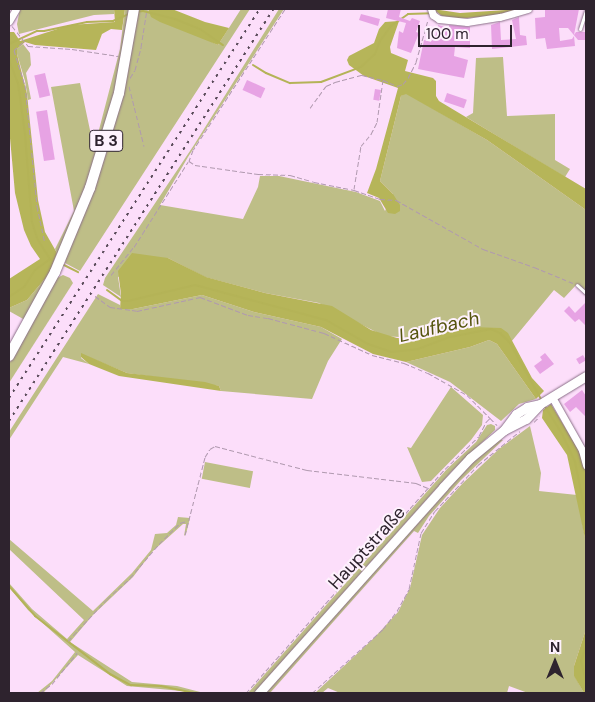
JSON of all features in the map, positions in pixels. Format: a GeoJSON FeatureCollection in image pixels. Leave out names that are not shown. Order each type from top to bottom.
{"type":"FeatureCollection","features":[{"type":"Feature","properties":{"kind":"main road","name":"B 3"},"geometry":{"type":"LineString","coordinates":[[9,356],[56,272],[90,188],[105,144],[119,93],[134,14]]}},
{"type":"Feature","properties":{"kind":"street"},"geometry":{"type":"LineString","coordinates":[[9,22],[16,9]]}},
{"type":"Feature","properties":{"kind":"street"},"geometry":{"type":"LineString","coordinates":[[432,12],[451,22],[467,22],[500,17],[528,9]]}},
{"type":"Feature","properties":{"kind":"street","name":"Hauptstraße"},"geometry":{"type":"LineString","coordinates":[[259,693],[470,458],[522,409],[544,402],[586,376]]}},
{"type":"Feature","properties":{"kind":"street"},"geometry":{"type":"LineString","coordinates":[[544,402],[582,450],[586,464]]}},
{"type":"Feature","properties":{"kind":"lane"},"geometry":{"type":"LineString","coordinates":[[580,29],[581,19],[586,10]]}},
{"type":"Feature","properties":{"kind":"lane"},"geometry":{"type":"LineString","coordinates":[[577,285],[586,293]]}},
{"type":"Feature","properties":{"kind":"path"},"geometry":{"type":"LineString","coordinates":[[130,79],[135,70],[147,9]]}},
{"type":"Feature","properties":{"kind":"path"},"geometry":{"type":"LineString","coordinates":[[111,275],[134,247],[189,161],[193,150],[285,9]]}},
{"type":"Feature","properties":{"kind":"path"},"geometry":{"type":"LineString","coordinates":[[310,108],[326,86],[362,75],[383,80],[397,86],[403,84],[416,62],[426,23],[432,12]]}},
{"type":"Feature","properties":{"kind":"path"},"geometry":{"type":"LineString","coordinates":[[9,22],[22,41],[28,46],[72,49],[119,56]]}},
{"type":"Feature","properties":{"kind":"path"},"geometry":{"type":"LineString","coordinates":[[22,41],[14,50],[25,84],[37,206],[44,240]]}},
{"type":"Feature","properties":{"kind":"path"},"geometry":{"type":"LineString","coordinates":[[354,190],[361,146],[371,134],[376,122],[383,80]]}},
{"type":"Feature","properties":{"kind":"path"},"geometry":{"type":"LineString","coordinates":[[129,85],[144,146]]}},
{"type":"Feature","properties":{"kind":"path"},"geometry":{"type":"LineString","coordinates":[[189,161],[195,165],[258,174],[290,175],[354,190],[380,200],[396,200],[483,250],[558,275],[577,285]]}},
{"type":"Feature","properties":{"kind":"path"},"geometry":{"type":"LineString","coordinates":[[95,296],[110,307],[137,311],[200,297],[248,315],[324,332],[372,355],[404,363],[428,372],[467,395],[501,428]]}},
{"type":"Feature","properties":{"kind":"path"},"geometry":{"type":"LineString","coordinates":[[533,423],[540,417],[544,402]]}},
{"type":"Feature","properties":{"kind":"path"},"geometry":{"type":"LineString","coordinates":[[246,693],[429,488],[479,436],[490,418]]}},
{"type":"Feature","properties":{"kind":"path"},"geometry":{"type":"LineString","coordinates":[[312,693],[383,628],[397,611],[409,589],[421,533],[435,511],[478,465],[522,429]]}},
{"type":"Feature","properties":{"kind":"path"},"geometry":{"type":"LineString","coordinates":[[185,535],[205,457],[210,449],[215,446],[307,470],[416,483],[429,488]]}},
{"type":"Feature","properties":{"kind":"path"},"geometry":{"type":"LineString","coordinates":[[68,641],[107,599],[130,578],[180,523],[188,521]]}},
{"type":"Feature","properties":{"kind":"path"},"geometry":{"type":"LineString","coordinates":[[40,693],[52,684],[77,653]]}},
{"type":"Feature","properties":{"kind":"green space"},"geometry":{"type":"Polygon","coordinates":[[[20,9],[114,9],[114,14],[94,15],[19,34],[17,24],[20,9]]]}},
{"type":"Feature","properties":{"kind":"green space"},"geometry":{"type":"Polygon","coordinates":[[[125,9],[129,9],[114,96],[86,190],[60,254],[55,249],[74,211],[51,87],[80,83],[94,149],[120,49],[125,9]]]}},
{"type":"Feature","properties":{"kind":"green space"},"geometry":{"type":"Polygon","coordinates":[[[138,9],[145,9],[218,45],[241,9],[250,9],[80,271],[65,263],[66,258],[95,186],[111,138],[122,93],[138,9]]]}},
{"type":"Feature","properties":{"kind":"green space"},"geometry":{"type":"Polygon","coordinates":[[[279,9],[284,9],[188,157],[160,205],[243,219],[258,187],[260,176],[279,176],[356,192],[380,201],[385,211],[393,194],[380,181],[401,96],[406,93],[487,140],[586,210],[586,291],[577,284],[564,298],[554,290],[511,342],[507,333],[472,327],[414,338],[384,336],[319,303],[265,293],[205,277],[168,258],[118,277],[121,297],[103,285],[105,278],[194,145],[279,9]]]}},
{"type":"Feature","properties":{"kind":"green space"},"geometry":{"type":"Polygon","coordinates":[[[23,44],[30,53],[31,65],[26,73],[31,99],[28,100],[25,81],[17,54],[17,49],[23,44]]]}},
{"type":"Feature","properties":{"kind":"green space"},"geometry":{"type":"Polygon","coordinates":[[[503,57],[507,116],[555,114],[555,160],[570,169],[565,177],[466,117],[473,113],[476,58],[503,57]]]}},
{"type":"Feature","properties":{"kind":"green space"},"geometry":{"type":"Polygon","coordinates":[[[49,274],[25,320],[9,311],[9,308],[27,300],[49,274]]]}},
{"type":"Feature","properties":{"kind":"green space"},"geometry":{"type":"Polygon","coordinates":[[[63,275],[70,278],[73,283],[9,383],[9,364],[57,278],[63,275]]]}},
{"type":"Feature","properties":{"kind":"green space"},"geometry":{"type":"Polygon","coordinates":[[[98,294],[120,305],[120,309],[133,309],[202,295],[254,312],[321,327],[342,339],[328,361],[312,399],[221,391],[219,386],[127,373],[81,354],[81,358],[89,364],[63,357],[9,440],[9,432],[98,294]]]}},
{"type":"Feature","properties":{"kind":"green space"},"geometry":{"type":"Polygon","coordinates":[[[489,340],[497,344],[536,399],[519,404],[501,421],[450,382],[406,362],[470,347],[489,340]]]}},
{"type":"Feature","properties":{"kind":"green space"},"geometry":{"type":"Polygon","coordinates":[[[451,387],[483,415],[482,425],[471,440],[431,481],[422,482],[407,447],[411,448],[451,387]]]}},
{"type":"Feature","properties":{"kind":"green space"},"geometry":{"type":"Polygon","coordinates":[[[487,425],[495,426],[495,430],[452,471],[254,693],[248,693],[447,469],[476,442],[487,425]]]}},
{"type":"Feature","properties":{"kind":"green space"},"geometry":{"type":"Polygon","coordinates":[[[530,426],[541,473],[539,491],[577,495],[586,543],[586,629],[574,666],[574,675],[584,693],[528,693],[509,686],[507,693],[340,693],[328,688],[322,693],[315,693],[374,638],[398,612],[410,588],[422,535],[440,508],[499,449],[530,426]]]}},
{"type":"Feature","properties":{"kind":"green space"},"geometry":{"type":"Polygon","coordinates":[[[498,439],[503,440],[461,480],[429,516],[418,533],[414,531],[270,693],[264,693],[458,477],[498,439]]]}},
{"type":"Feature","properties":{"kind":"green space"},"geometry":{"type":"Polygon","coordinates":[[[205,462],[253,471],[250,488],[202,479],[205,462]]]}},
{"type":"Feature","properties":{"kind":"green space"},"geometry":{"type":"Polygon","coordinates":[[[178,517],[190,518],[186,534],[184,536],[186,524],[183,524],[153,551],[133,577],[93,615],[70,642],[132,682],[177,686],[204,693],[127,686],[78,655],[44,692],[37,693],[52,681],[75,652],[28,610],[9,587],[9,583],[32,609],[67,639],[84,620],[9,549],[9,539],[93,611],[132,573],[151,550],[155,534],[167,533],[176,525],[178,517]]]}},
{"type":"Feature","properties":{"kind":"shaded area"},"geometry":{"type":"Polygon","coordinates":[[[114,9],[125,9],[122,30],[111,29],[102,34],[96,50],[35,45],[25,42],[17,49],[27,94],[38,200],[45,232],[57,253],[49,274],[27,300],[9,308],[9,279],[40,259],[31,246],[24,230],[15,193],[9,127],[9,32],[14,32],[20,41],[70,25],[115,22],[114,9]]]}},
{"type":"Feature","properties":{"kind":"shaded area"},"geometry":{"type":"Polygon","coordinates":[[[148,9],[172,9],[205,22],[229,28],[218,45],[160,22],[151,17],[148,9]]]}},
{"type":"Feature","properties":{"kind":"shaded area"},"geometry":{"type":"Polygon","coordinates":[[[433,9],[460,13],[520,9],[492,16],[454,19],[442,16],[433,9]]]}},
{"type":"Feature","properties":{"kind":"shaded area"},"geometry":{"type":"Polygon","coordinates":[[[399,21],[390,47],[391,53],[408,60],[405,71],[433,78],[436,81],[436,96],[439,101],[586,189],[586,210],[487,140],[406,94],[401,96],[380,181],[393,194],[400,205],[400,211],[395,214],[388,213],[379,198],[367,193],[376,169],[398,88],[364,76],[349,65],[347,60],[349,56],[374,43],[379,29],[385,22],[399,21]]]}},
{"type":"Feature","properties":{"kind":"shaded area"},"geometry":{"type":"Polygon","coordinates":[[[132,253],[168,258],[206,277],[265,293],[332,306],[371,330],[397,338],[414,338],[472,327],[501,328],[508,333],[532,378],[544,391],[536,399],[497,344],[489,340],[470,347],[406,362],[373,354],[321,327],[254,312],[202,295],[133,309],[120,309],[121,294],[118,271],[132,253]]]}},
{"type":"Feature","properties":{"kind":"shaded area"},"geometry":{"type":"Polygon","coordinates":[[[81,353],[127,373],[205,382],[219,386],[221,391],[119,376],[89,364],[81,357],[81,353]]]}},
{"type":"Feature","properties":{"kind":"shaded area"},"geometry":{"type":"Polygon","coordinates":[[[551,404],[578,449],[585,468],[586,543],[567,455],[542,418],[543,410],[551,404]]]}},
{"type":"Feature","properties":{"kind":"shaded area"},"geometry":{"type":"Polygon","coordinates":[[[586,629],[586,693],[584,693],[574,676],[574,666],[586,629]]]}},
{"type":"Feature","properties":{"kind":"building"},"geometry":{"type":"Polygon","coordinates":[[[388,9],[401,9],[399,17],[410,21],[412,18],[420,21],[416,32],[419,33],[411,53],[397,48],[399,31],[403,33],[406,23],[386,18],[388,9]]]}},
{"type":"Feature","properties":{"kind":"building"},"geometry":{"type":"Polygon","coordinates":[[[579,9],[574,35],[576,32],[586,32],[586,40],[578,40],[568,28],[559,28],[560,41],[572,39],[574,36],[575,46],[547,49],[545,38],[536,39],[535,18],[545,17],[545,10],[579,9]]]}},
{"type":"Feature","properties":{"kind":"building"},"geometry":{"type":"Polygon","coordinates":[[[361,14],[380,19],[378,26],[359,20],[361,14]]]}},
{"type":"Feature","properties":{"kind":"building"},"geometry":{"type":"Polygon","coordinates":[[[519,17],[520,35],[526,36],[527,45],[492,49],[491,25],[500,22],[501,40],[516,39],[512,20],[519,17]]]}},
{"type":"Feature","properties":{"kind":"building"},"geometry":{"type":"Polygon","coordinates":[[[438,25],[449,28],[449,25],[470,27],[470,48],[455,47],[454,56],[468,60],[464,78],[418,69],[424,40],[431,42],[432,34],[436,35],[438,25]]]}},
{"type":"Feature","properties":{"kind":"building"},"geometry":{"type":"Polygon","coordinates":[[[45,73],[50,95],[39,98],[34,75],[45,73]]]}},
{"type":"Feature","properties":{"kind":"building"},"geometry":{"type":"Polygon","coordinates":[[[247,80],[265,88],[261,98],[243,90],[247,80]]]}},
{"type":"Feature","properties":{"kind":"building"},"geometry":{"type":"Polygon","coordinates":[[[375,89],[381,90],[379,101],[373,100],[375,89]]]}},
{"type":"Feature","properties":{"kind":"building"},"geometry":{"type":"Polygon","coordinates":[[[447,93],[467,100],[464,108],[444,102],[447,93]]]}},
{"type":"Feature","properties":{"kind":"building"},"geometry":{"type":"Polygon","coordinates":[[[47,110],[55,159],[44,161],[36,112],[47,110]]]}},
{"type":"Feature","properties":{"kind":"building"},"geometry":{"type":"Polygon","coordinates":[[[586,302],[586,326],[579,319],[575,322],[564,311],[569,306],[575,313],[586,302]]]}},
{"type":"Feature","properties":{"kind":"building"},"geometry":{"type":"Polygon","coordinates":[[[545,353],[554,364],[540,374],[534,366],[542,360],[540,357],[545,353]]]}},
{"type":"Feature","properties":{"kind":"building"},"geometry":{"type":"Polygon","coordinates":[[[583,355],[586,360],[579,364],[576,359],[583,355]]]}},
{"type":"Feature","properties":{"kind":"building"},"geometry":{"type":"Polygon","coordinates":[[[582,390],[586,396],[586,417],[576,407],[570,412],[564,404],[582,390]]]}},
{"type":"Feature","properties":{"kind":"waterway"},"geometry":{"type":"LineString","coordinates":[[136,12],[143,11],[175,19],[200,29],[223,45]]}},
{"type":"Feature","properties":{"kind":"waterway"},"geometry":{"type":"LineString","coordinates":[[253,65],[266,73],[290,83],[321,82],[361,67],[375,54],[380,41],[391,26],[408,14],[431,13]]}},
{"type":"Feature","properties":{"kind":"waterway"},"geometry":{"type":"LineString","coordinates":[[9,44],[37,31],[87,22],[113,21],[129,14]]}},
{"type":"Feature","properties":{"kind":"waterway"},"geometry":{"type":"LineString","coordinates":[[9,60],[18,83],[25,134],[32,222],[38,240],[50,259]]}},
{"type":"Feature","properties":{"kind":"waterway","name":"Laufbach"},"geometry":{"type":"LineString","coordinates":[[9,297],[24,287],[35,270],[50,259]]}},
{"type":"Feature","properties":{"kind":"waterway","name":"Laufbach"},"geometry":{"type":"LineString","coordinates":[[62,264],[78,272]]}},
{"type":"Feature","properties":{"kind":"waterway","name":"Laufbach"},"geometry":{"type":"LineString","coordinates":[[107,290],[122,301],[128,301],[195,285],[326,320],[368,344],[391,352],[418,349],[450,337],[491,329],[500,333],[510,343],[542,401]]}},
{"type":"Feature","properties":{"kind":"waterway","name":"Laufbach"},"geometry":{"type":"LineString","coordinates":[[544,405],[563,436],[575,462],[586,516]]}},
{"type":"Feature","properties":{"kind":"waterway"},"geometry":{"type":"LineString","coordinates":[[9,586],[35,616],[110,674],[131,685],[161,686],[194,693]]}},
{"type":"Feature","properties":{"kind":"waterway","name":"Laufbach"},"geometry":{"type":"LineString","coordinates":[[586,647],[581,661],[586,681]]}},
{"type":"Feature","properties":{"kind":"railway"},"geometry":{"type":"LineString","coordinates":[[9,398],[260,9]]}},
{"type":"Feature","properties":{"kind":"railway"},"geometry":{"type":"LineString","coordinates":[[9,421],[274,9]]}}]}
